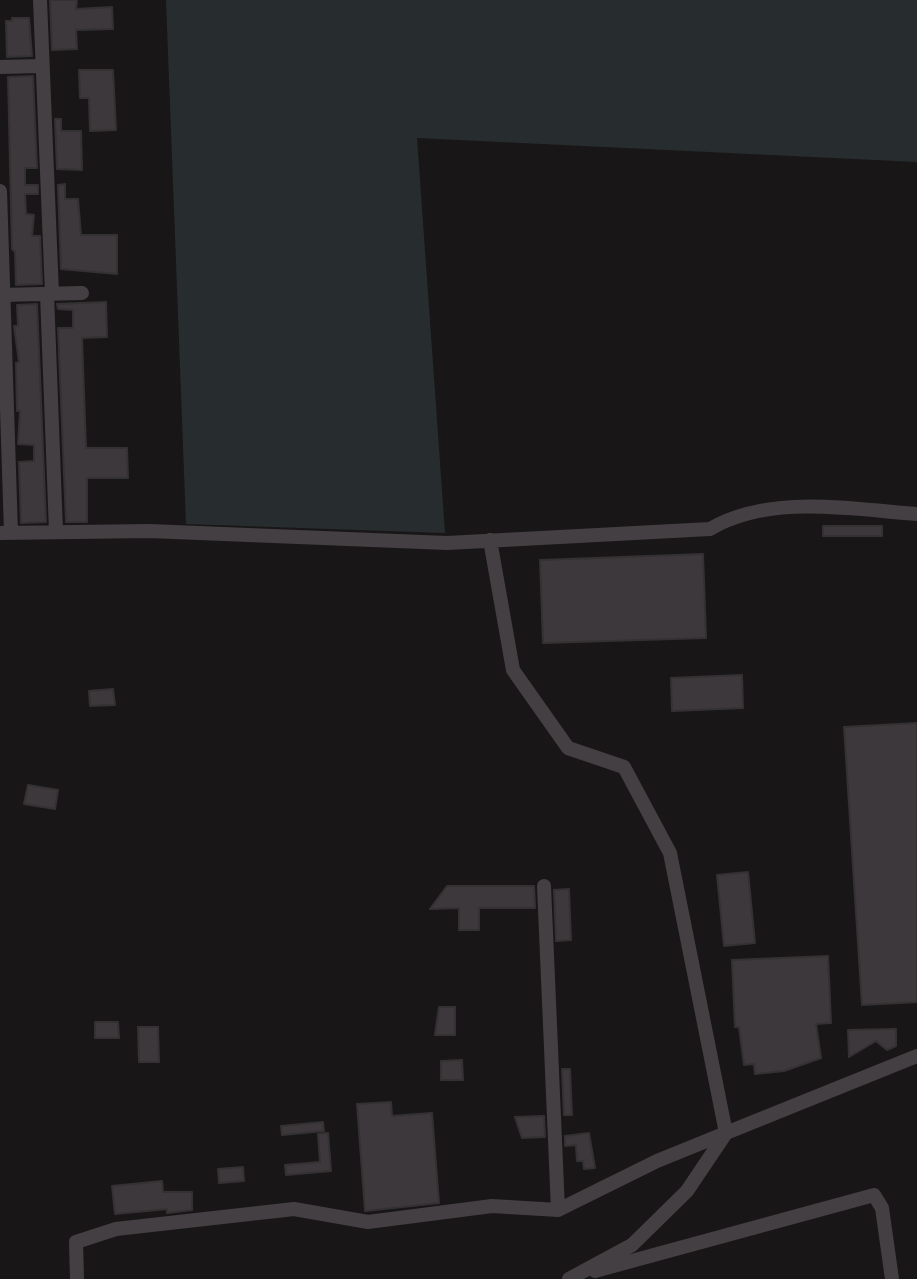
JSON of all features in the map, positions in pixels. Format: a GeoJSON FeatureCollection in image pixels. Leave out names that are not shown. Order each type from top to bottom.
{"type":"FeatureCollection","features":[{"type":"Feature","properties":{"kind":"street"},"geometry":{"type":"LineString","coordinates":[[40,0],[56,532]]}},
{"type":"Feature","properties":{"kind":"street"},"geometry":{"type":"LineString","coordinates":[[0,67],[40,66]]}},
{"type":"Feature","properties":{"kind":"street"},"geometry":{"type":"LineString","coordinates":[[0,191],[5,533],[149,531],[447,543],[710,529],[733,515],[761,509],[841,508],[917,514]]}},
{"type":"Feature","properties":{"kind":"street"},"geometry":{"type":"LineString","coordinates":[[1,295],[82,293]]}},
{"type":"Feature","properties":{"kind":"street"},"geometry":{"type":"LineString","coordinates":[[490,540],[513,670],[568,748],[624,767],[670,853],[726,1133],[687,1191],[632,1245],[570,1278]]}},
{"type":"Feature","properties":{"kind":"street"},"geometry":{"type":"LineString","coordinates":[[544,886],[558,1210]]}},
{"type":"Feature","properties":{"kind":"street"},"geometry":{"type":"LineString","coordinates":[[77,1279],[76,1242],[116,1229],[294,1209],[368,1222],[492,1206],[558,1210],[657,1161],[917,1056]]}},
{"type":"Feature","properties":{"kind":"street"},"geometry":{"type":"LineString","coordinates":[[570,1278],[874,1195],[882,1208],[892,1279]]}},
{"type":"Feature","properties":{"kind":"shaded area"},"geometry":{"type":"Polygon","coordinates":[[[166,0],[917,0],[917,162],[417,138],[445,533],[186,524],[166,0]]]}},
{"type":"Feature","properties":{"kind":"building"},"geometry":{"type":"Polygon","coordinates":[[[50,0],[77,0],[76,9],[112,7],[113,29],[76,30],[77,49],[52,50],[50,0]]]}},
{"type":"Feature","properties":{"kind":"building"},"geometry":{"type":"Polygon","coordinates":[[[12,18],[29,18],[32,56],[7,57],[6,21],[12,21],[12,18]]]}},
{"type":"Feature","properties":{"kind":"building"},"geometry":{"type":"Polygon","coordinates":[[[79,70],[113,70],[116,130],[90,131],[89,98],[80,98],[79,70]]]}},
{"type":"Feature","properties":{"kind":"building"},"geometry":{"type":"Polygon","coordinates":[[[33,76],[37,168],[25,168],[25,185],[38,185],[38,194],[25,194],[26,214],[34,215],[32,236],[40,236],[42,284],[16,285],[15,252],[12,249],[8,77],[33,76]]]}},
{"type":"Feature","properties":{"kind":"building"},"geometry":{"type":"Polygon","coordinates":[[[55,119],[61,119],[61,131],[81,131],[82,170],[57,169],[55,119]]]}},
{"type":"Feature","properties":{"kind":"building"},"geometry":{"type":"Polygon","coordinates":[[[65,184],[65,199],[78,199],[81,235],[117,235],[117,274],[61,269],[58,185],[65,184]]]}},
{"type":"Feature","properties":{"kind":"building"},"geometry":{"type":"Polygon","coordinates":[[[106,302],[107,337],[82,338],[86,448],[127,448],[128,478],[87,478],[87,522],[66,522],[58,328],[73,328],[73,310],[58,309],[57,304],[106,302]]]}},
{"type":"Feature","properties":{"kind":"building"},"geometry":{"type":"Polygon","coordinates":[[[37,304],[46,522],[21,523],[19,462],[34,461],[34,445],[18,444],[20,411],[17,411],[16,363],[19,362],[14,326],[18,326],[17,305],[37,304]]]}},
{"type":"Feature","properties":{"kind":"building"},"geometry":{"type":"Polygon","coordinates":[[[823,526],[882,526],[882,536],[823,536],[823,526]]]}},
{"type":"Feature","properties":{"kind":"building"},"geometry":{"type":"Polygon","coordinates":[[[703,554],[706,638],[543,643],[540,560],[703,554]]]}},
{"type":"Feature","properties":{"kind":"building"},"geometry":{"type":"Polygon","coordinates":[[[742,675],[743,708],[672,711],[671,678],[742,675]]]}},
{"type":"Feature","properties":{"kind":"building"},"geometry":{"type":"Polygon","coordinates":[[[113,689],[115,705],[90,706],[89,691],[113,689]]]}},
{"type":"Feature","properties":{"kind":"building"},"geometry":{"type":"Polygon","coordinates":[[[917,723],[917,1002],[862,1005],[844,727],[917,723]]]}},
{"type":"Feature","properties":{"kind":"building"},"geometry":{"type":"Polygon","coordinates":[[[28,785],[58,790],[55,809],[24,804],[28,785]]]}},
{"type":"Feature","properties":{"kind":"building"},"geometry":{"type":"Polygon","coordinates":[[[748,872],[755,943],[724,946],[717,875],[748,872]]]}},
{"type":"Feature","properties":{"kind":"building"},"geometry":{"type":"Polygon","coordinates":[[[447,886],[534,886],[535,908],[479,908],[479,930],[459,930],[459,908],[430,909],[447,886]]]}},
{"type":"Feature","properties":{"kind":"building"},"geometry":{"type":"Polygon","coordinates":[[[569,889],[571,940],[556,941],[554,890],[569,889]]]}},
{"type":"Feature","properties":{"kind":"building"},"geometry":{"type":"Polygon","coordinates":[[[828,956],[831,1023],[816,1024],[821,1058],[784,1071],[755,1074],[754,1064],[744,1065],[739,1027],[735,1027],[732,960],[828,956]]]}},
{"type":"Feature","properties":{"kind":"building"},"geometry":{"type":"Polygon","coordinates":[[[439,1007],[455,1007],[455,1035],[435,1035],[439,1007]]]}},
{"type":"Feature","properties":{"kind":"building"},"geometry":{"type":"Polygon","coordinates":[[[95,1022],[118,1022],[119,1038],[95,1038],[95,1022]]]}},
{"type":"Feature","properties":{"kind":"building"},"geometry":{"type":"Polygon","coordinates":[[[138,1027],[158,1027],[159,1062],[139,1062],[138,1027]]]}},
{"type":"Feature","properties":{"kind":"building"},"geometry":{"type":"Polygon","coordinates":[[[896,1029],[896,1046],[887,1050],[876,1041],[849,1057],[848,1030],[896,1029]]]}},
{"type":"Feature","properties":{"kind":"building"},"geometry":{"type":"Polygon","coordinates":[[[462,1060],[463,1080],[441,1080],[441,1061],[462,1060]]]}},
{"type":"Feature","properties":{"kind":"building"},"geometry":{"type":"Polygon","coordinates":[[[562,1069],[570,1069],[572,1115],[564,1115],[562,1069]]]}},
{"type":"Feature","properties":{"kind":"building"},"geometry":{"type":"Polygon","coordinates":[[[391,1102],[392,1116],[432,1113],[439,1203],[365,1211],[357,1104],[391,1102]]]}},
{"type":"Feature","properties":{"kind":"building"},"geometry":{"type":"Polygon","coordinates":[[[544,1116],[545,1137],[522,1138],[515,1117],[544,1116]]]}},
{"type":"Feature","properties":{"kind":"building"},"geometry":{"type":"Polygon","coordinates":[[[323,1122],[324,1131],[282,1135],[281,1126],[323,1122]]]}},
{"type":"Feature","properties":{"kind":"building"},"geometry":{"type":"Polygon","coordinates":[[[328,1133],[331,1171],[286,1175],[285,1165],[320,1162],[318,1134],[328,1133]]]}},
{"type":"Feature","properties":{"kind":"building"},"geometry":{"type":"Polygon","coordinates":[[[589,1133],[595,1168],[584,1169],[583,1161],[577,1161],[576,1145],[565,1146],[565,1136],[589,1133]]]}},
{"type":"Feature","properties":{"kind":"building"},"geometry":{"type":"Polygon","coordinates":[[[243,1167],[244,1181],[219,1183],[218,1169],[243,1167]]]}},
{"type":"Feature","properties":{"kind":"building"},"geometry":{"type":"Polygon","coordinates":[[[162,1181],[163,1192],[192,1192],[192,1210],[115,1214],[112,1186],[162,1181]]]}}]}
